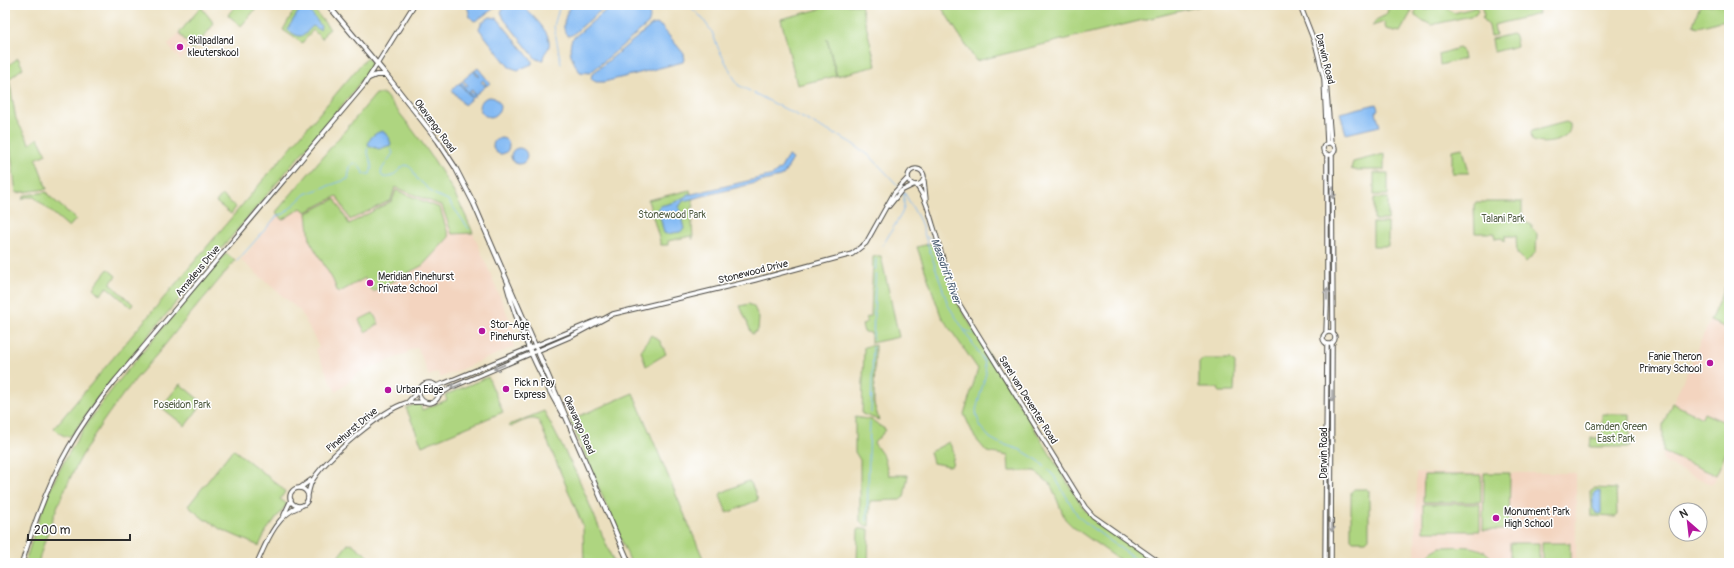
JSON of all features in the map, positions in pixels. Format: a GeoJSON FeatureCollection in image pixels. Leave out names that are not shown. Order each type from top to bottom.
{"type":"FeatureCollection","features":[{"type":"Feature","properties":{"kind":"main road","name":"Okavango Road"},"geometry":{"type":"LineString","coordinates":[[328,5],[430,130],[455,167],[474,204],[504,272],[628,563]]}},
{"type":"Feature","properties":{"kind":"main road"},"geometry":{"type":"LineString","coordinates":[[369,78],[376,75],[386,75]]}},
{"type":"Feature","properties":{"kind":"main road","name":"Okavango Road"},"geometry":{"type":"LineString","coordinates":[[504,272],[511,299],[529,348],[543,379],[571,432],[628,563]]}},
{"type":"Feature","properties":{"kind":"street","name":"Amadeus Drive"},"geometry":{"type":"LineString","coordinates":[[22,563],[43,502],[59,464],[97,404],[369,78],[414,5]]}},
{"type":"Feature","properties":{"kind":"street","name":"Darwin Road"},"geometry":{"type":"LineString","coordinates":[[1301,5],[1316,46],[1324,79],[1329,143]]}},
{"type":"Feature","properties":{"kind":"street"},"geometry":{"type":"LineString","coordinates":[[1329,143],[1336,148],[1332,154],[1333,333],[1335,337],[1332,343],[1327,344],[1323,340],[1326,333],[1327,311],[1327,154],[1323,149],[1329,143]]}},
{"type":"Feature","properties":{"kind":"street"},"geometry":{"type":"LineString","coordinates":[[1327,154],[1332,154]]}},
{"type":"Feature","properties":{"kind":"street"},"geometry":{"type":"LineString","coordinates":[[917,168],[924,172],[924,180],[921,184],[915,185],[910,182],[908,178],[910,172],[917,168]]}},
{"type":"Feature","properties":{"kind":"street","name":"Stonewood Drive"},"geometry":{"type":"LineString","coordinates":[[537,351],[572,336],[603,318],[613,314],[755,280],[852,254],[866,243],[898,192],[904,187],[908,178]]}},
{"type":"Feature","properties":{"kind":"street","name":"Sarel van Deventer Road"},"geometry":{"type":"LineString","coordinates":[[924,180],[924,191],[929,211],[958,302],[1085,507],[1093,516],[1160,563]]}},
{"type":"Feature","properties":{"kind":"street","name":"Stonewood Drive"},"geometry":{"type":"LineString","coordinates":[[904,187],[915,185]]}},
{"type":"Feature","properties":{"kind":"street","name":"Sarel van Deventer Road"},"geometry":{"type":"LineString","coordinates":[[915,185],[921,193],[929,211]]}},
{"type":"Feature","properties":{"kind":"street","name":"Stonewood Drive"},"geometry":{"type":"LineString","coordinates":[[535,345],[594,320],[603,318]]}},
{"type":"Feature","properties":{"kind":"street"},"geometry":{"type":"LineString","coordinates":[[1326,333],[1333,333]]}},
{"type":"Feature","properties":{"kind":"street","name":"Darwin Road"},"geometry":{"type":"LineString","coordinates":[[1331,563],[1332,343]]}},
{"type":"Feature","properties":{"kind":"street","name":"Darwin Road"},"geometry":{"type":"LineString","coordinates":[[1325,563],[1327,344]]}},
{"type":"Feature","properties":{"kind":"street"},"geometry":{"type":"LineString","coordinates":[[535,345],[445,383],[436,386],[427,383],[420,390],[420,397],[424,402],[434,402],[439,395],[450,388],[537,351]]}},
{"type":"Feature","properties":{"kind":"street"},"geometry":{"type":"LineString","coordinates":[[436,386],[438,388],[439,395]]}},
{"type":"Feature","properties":{"kind":"street","name":"Pinehurst Drive"},"geometry":{"type":"LineString","coordinates":[[308,495],[309,488],[314,478],[329,460],[378,418],[390,410],[406,403],[420,390]]}},
{"type":"Feature","properties":{"kind":"street","name":"Pinehurst Drive"},"geometry":{"type":"LineString","coordinates":[[406,403],[424,402]]}},
{"type":"Feature","properties":{"kind":"street","name":"Pinehurst Drive"},"geometry":{"type":"LineString","coordinates":[[299,488],[314,478]]}},
{"type":"Feature","properties":{"kind":"street"},"geometry":{"type":"LineString","coordinates":[[257,563],[269,536],[284,516],[291,500],[291,492],[299,488],[305,490],[308,495],[306,503],[294,508],[284,516]]}},
{"type":"Feature","properties":{"kind":"street"},"geometry":{"type":"LineString","coordinates":[[291,500],[295,505],[301,506]]}},
{"type":"Feature","properties":{"kind":"shaded area","name":"Skilpadland kleuterskool"},"geometry":{"type":"Polygon","coordinates":[[[179,33],[191,48],[180,60],[168,45],[179,33]]]}},
{"type":"Feature","properties":{"kind":"shaded area","name":"Meridian Pinehurst Private School"},"geometry":{"type":"Polygon","coordinates":[[[395,187],[442,206],[452,234],[473,233],[518,339],[512,341],[514,347],[440,378],[438,372],[429,376],[418,348],[415,348],[407,353],[359,373],[336,392],[315,349],[319,347],[301,312],[241,260],[279,216],[282,220],[301,208],[306,212],[337,196],[350,220],[391,200],[395,187]]]}},
{"type":"Feature","properties":{"kind":"shaded area","name":"Fanie Theron Primary School"},"geometry":{"type":"Polygon","coordinates":[[[1729,278],[1729,450],[1714,482],[1711,484],[1665,463],[1663,459],[1663,425],[1729,278]]]}},
{"type":"Feature","properties":{"kind":"shaded area","name":"Monument Park High School"},"geometry":{"type":"Polygon","coordinates":[[[1416,473],[1576,473],[1576,563],[1415,563],[1416,473]]]}},
{"type":"Feature","properties":{"kind":"green space"},"geometry":{"type":"Polygon","coordinates":[[[236,5],[250,5],[255,10],[241,26],[228,15],[236,5]]]}},
{"type":"Feature","properties":{"kind":"green space"},"geometry":{"type":"Polygon","coordinates":[[[297,5],[310,5],[330,29],[325,33],[322,39],[313,30],[302,43],[283,30],[297,5]]]}},
{"type":"Feature","properties":{"kind":"green space"},"geometry":{"type":"Polygon","coordinates":[[[819,5],[861,5],[876,66],[837,76],[827,39],[836,76],[797,85],[781,19],[820,9],[819,5]]]}},
{"type":"Feature","properties":{"kind":"green space"},"geometry":{"type":"Polygon","coordinates":[[[940,5],[1204,5],[976,61],[940,5]]]}},
{"type":"Feature","properties":{"kind":"green space"},"geometry":{"type":"Polygon","coordinates":[[[1387,5],[1403,5],[1412,11],[1400,32],[1386,29],[1384,22],[1372,26],[1376,20],[1386,15],[1388,10],[1387,5]]]}},
{"type":"Feature","properties":{"kind":"green space"},"geometry":{"type":"Polygon","coordinates":[[[1481,5],[1537,5],[1539,14],[1494,25],[1496,35],[1491,36],[1489,26],[1482,17],[1484,16],[1481,5]]]}},
{"type":"Feature","properties":{"kind":"green space"},"geometry":{"type":"Polygon","coordinates":[[[1700,5],[1722,5],[1729,12],[1729,19],[1698,27],[1693,25],[1700,5]]]}},
{"type":"Feature","properties":{"kind":"green space"},"geometry":{"type":"Polygon","coordinates":[[[1419,6],[1426,10],[1443,6],[1454,13],[1477,7],[1478,11],[1475,15],[1431,25],[1415,16],[1419,6]]]}},
{"type":"Feature","properties":{"kind":"green space"},"geometry":{"type":"Polygon","coordinates":[[[201,7],[212,21],[213,25],[193,50],[179,33],[201,7]]]}},
{"type":"Feature","properties":{"kind":"green space"},"geometry":{"type":"Polygon","coordinates":[[[1512,34],[1515,36],[1517,46],[1494,52],[1492,39],[1512,34]]]}},
{"type":"Feature","properties":{"kind":"green space"},"geometry":{"type":"Polygon","coordinates":[[[1459,48],[1462,50],[1464,59],[1440,65],[1439,54],[1459,48]]]}},
{"type":"Feature","properties":{"kind":"green space"},"geometry":{"type":"Polygon","coordinates":[[[367,57],[371,62],[371,67],[349,97],[122,367],[99,396],[72,435],[65,436],[58,432],[54,428],[367,57]]]}},
{"type":"Feature","properties":{"kind":"green space"},"geometry":{"type":"Polygon","coordinates":[[[18,58],[23,68],[9,79],[16,119],[30,144],[38,138],[46,154],[36,159],[47,189],[16,193],[10,145],[5,129],[5,68],[18,58]]]}},
{"type":"Feature","properties":{"kind":"green space"},"geometry":{"type":"Polygon","coordinates":[[[376,94],[384,94],[410,126],[434,160],[455,195],[473,233],[452,234],[442,206],[395,187],[391,200],[350,220],[337,196],[306,212],[301,208],[282,220],[276,212],[376,94]]]}},
{"type":"Feature","properties":{"kind":"green space"},"geometry":{"type":"Polygon","coordinates":[[[1566,122],[1570,124],[1570,130],[1561,139],[1548,143],[1541,143],[1532,140],[1532,131],[1566,122]]]}},
{"type":"Feature","properties":{"kind":"green space"},"geometry":{"type":"Polygon","coordinates":[[[1463,148],[1469,173],[1452,173],[1452,150],[1463,148]]]}},
{"type":"Feature","properties":{"kind":"green space"},"geometry":{"type":"Polygon","coordinates":[[[1384,154],[1384,170],[1351,169],[1353,162],[1384,154]]]}},
{"type":"Feature","properties":{"kind":"green space"},"geometry":{"type":"Polygon","coordinates":[[[1374,173],[1388,173],[1388,195],[1374,195],[1374,173]]]}},
{"type":"Feature","properties":{"kind":"green space"},"geometry":{"type":"Polygon","coordinates":[[[396,190],[440,208],[449,237],[423,265],[373,292],[365,278],[338,293],[333,280],[310,241],[307,213],[335,199],[349,224],[392,201],[396,190]]]}},
{"type":"Feature","properties":{"kind":"green space","name":"Stonewood Park"},"geometry":{"type":"Polygon","coordinates":[[[690,190],[694,207],[691,208],[693,239],[691,236],[668,241],[668,245],[661,245],[648,200],[690,190]]]}},
{"type":"Feature","properties":{"kind":"green space"},"geometry":{"type":"Polygon","coordinates":[[[47,192],[48,195],[76,219],[69,227],[34,197],[26,197],[22,200],[25,195],[47,192]]]}},
{"type":"Feature","properties":{"kind":"green space"},"geometry":{"type":"Polygon","coordinates":[[[222,195],[236,207],[231,214],[216,202],[222,195]]]}},
{"type":"Feature","properties":{"kind":"green space"},"geometry":{"type":"Polygon","coordinates":[[[1374,198],[1388,198],[1388,220],[1374,220],[1374,198]]]}},
{"type":"Feature","properties":{"kind":"green space","name":"Talani Park"},"geometry":{"type":"Polygon","coordinates":[[[1476,202],[1522,202],[1522,221],[1532,225],[1532,228],[1537,234],[1536,252],[1526,262],[1517,253],[1516,236],[1505,236],[1505,241],[1501,238],[1495,239],[1495,233],[1475,233],[1474,205],[1476,202]]]}},
{"type":"Feature","properties":{"kind":"green space"},"geometry":{"type":"Polygon","coordinates":[[[1373,223],[1388,223],[1388,246],[1373,246],[1373,223]]]}},
{"type":"Feature","properties":{"kind":"green space"},"geometry":{"type":"Polygon","coordinates":[[[936,242],[956,301],[1083,508],[1092,518],[1157,563],[1124,563],[1073,527],[1065,519],[1051,485],[1035,471],[1009,471],[1008,456],[987,452],[975,438],[964,414],[978,369],[941,316],[917,247],[936,242]]]}},
{"type":"Feature","properties":{"kind":"green space"},"geometry":{"type":"Polygon","coordinates":[[[226,253],[235,261],[129,387],[91,439],[64,490],[38,563],[25,563],[47,496],[77,439],[100,405],[125,373],[226,253]]]}},
{"type":"Feature","properties":{"kind":"green space"},"geometry":{"type":"Polygon","coordinates":[[[881,256],[899,337],[871,343],[871,333],[864,332],[862,325],[867,321],[866,318],[871,316],[873,257],[881,256]]]}},
{"type":"Feature","properties":{"kind":"green space"},"geometry":{"type":"Polygon","coordinates":[[[108,269],[116,276],[110,284],[133,304],[131,307],[107,287],[100,295],[93,288],[108,269]]]}},
{"type":"Feature","properties":{"kind":"green space"},"geometry":{"type":"Polygon","coordinates":[[[1729,278],[1729,329],[1710,321],[1729,278]]]}},
{"type":"Feature","properties":{"kind":"green space"},"geometry":{"type":"Polygon","coordinates":[[[749,304],[754,307],[759,318],[758,330],[752,334],[740,306],[749,304]]]}},
{"type":"Feature","properties":{"kind":"green space"},"geometry":{"type":"Polygon","coordinates":[[[373,313],[379,324],[365,332],[359,320],[373,313]]]}},
{"type":"Feature","properties":{"kind":"green space"},"geometry":{"type":"Polygon","coordinates":[[[651,335],[660,341],[666,354],[646,366],[641,351],[651,335]]]}},
{"type":"Feature","properties":{"kind":"green space"},"geometry":{"type":"Polygon","coordinates":[[[875,345],[874,404],[879,420],[862,414],[864,347],[875,345]]]}},
{"type":"Feature","properties":{"kind":"green space"},"geometry":{"type":"Polygon","coordinates":[[[1203,359],[1231,359],[1235,363],[1234,392],[1219,392],[1218,388],[1199,388],[1199,363],[1203,359]]]}},
{"type":"Feature","properties":{"kind":"green space"},"geometry":{"type":"Polygon","coordinates":[[[488,377],[503,412],[422,446],[406,408],[420,404],[422,410],[447,400],[445,395],[488,377]]]}},
{"type":"Feature","properties":{"kind":"green space","name":"Poseidon Park"},"geometry":{"type":"Polygon","coordinates":[[[180,384],[203,403],[185,426],[161,407],[180,384]]]}},
{"type":"Feature","properties":{"kind":"green space"},"geometry":{"type":"Polygon","coordinates":[[[633,393],[705,563],[631,563],[570,420],[633,393]]]}},
{"type":"Feature","properties":{"kind":"green space"},"geometry":{"type":"Polygon","coordinates":[[[1672,403],[1702,418],[1704,413],[1729,424],[1729,446],[1716,475],[1663,452],[1663,425],[1672,403]]]}},
{"type":"Feature","properties":{"kind":"green space"},"geometry":{"type":"Polygon","coordinates":[[[544,411],[578,477],[614,563],[584,563],[583,526],[539,421],[536,419],[528,419],[510,427],[509,425],[544,411]]]}},
{"type":"Feature","properties":{"kind":"green space","name":"Camden Green East Park"},"geometry":{"type":"Polygon","coordinates":[[[1602,414],[1630,414],[1630,447],[1590,447],[1591,438],[1602,438],[1602,414]]]}},
{"type":"Feature","properties":{"kind":"green space"},"geometry":{"type":"Polygon","coordinates":[[[855,417],[872,420],[886,430],[874,443],[884,457],[889,475],[908,475],[904,497],[900,500],[870,501],[869,526],[863,525],[860,521],[860,460],[855,452],[855,417]]]}},
{"type":"Feature","properties":{"kind":"green space"},"geometry":{"type":"Polygon","coordinates":[[[949,442],[954,453],[952,465],[949,466],[933,463],[930,452],[949,442]]]}},
{"type":"Feature","properties":{"kind":"green space"},"geometry":{"type":"Polygon","coordinates":[[[233,449],[281,487],[285,492],[280,499],[287,504],[266,531],[259,546],[220,529],[208,520],[205,520],[188,506],[233,449]]]}},
{"type":"Feature","properties":{"kind":"green space"},"geometry":{"type":"Polygon","coordinates":[[[1484,473],[1510,473],[1509,530],[1483,530],[1484,473]]]}},
{"type":"Feature","properties":{"kind":"green space"},"geometry":{"type":"Polygon","coordinates":[[[1424,475],[1481,475],[1481,502],[1423,502],[1424,475]]]}},
{"type":"Feature","properties":{"kind":"green space"},"geometry":{"type":"Polygon","coordinates":[[[748,481],[751,483],[758,500],[727,513],[720,496],[721,493],[748,481]]]}},
{"type":"Feature","properties":{"kind":"green space"},"geometry":{"type":"Polygon","coordinates":[[[1594,488],[1616,489],[1616,517],[1591,516],[1590,491],[1594,488]]]}},
{"type":"Feature","properties":{"kind":"green space"},"geometry":{"type":"Polygon","coordinates":[[[1354,489],[1366,489],[1369,491],[1369,538],[1366,541],[1353,541],[1351,539],[1351,492],[1354,489]]]}},
{"type":"Feature","properties":{"kind":"green space"},"geometry":{"type":"Polygon","coordinates":[[[1423,504],[1480,504],[1480,531],[1423,531],[1423,504]]]}},
{"type":"Feature","properties":{"kind":"green space"},"geometry":{"type":"Polygon","coordinates":[[[858,529],[869,529],[868,563],[857,563],[858,529]]]}},
{"type":"Feature","properties":{"kind":"green space"},"geometry":{"type":"Polygon","coordinates":[[[351,543],[372,559],[373,563],[333,563],[348,544],[351,543]]]}},
{"type":"Feature","properties":{"kind":"green space"},"geometry":{"type":"Polygon","coordinates":[[[1510,543],[1539,543],[1539,563],[1510,563],[1510,543]]]}},
{"type":"Feature","properties":{"kind":"green space"},"geometry":{"type":"Polygon","coordinates":[[[1542,543],[1570,543],[1570,563],[1542,563],[1542,543]]]}},
{"type":"Feature","properties":{"kind":"green space"},"geometry":{"type":"Polygon","coordinates":[[[1440,547],[1471,547],[1478,549],[1490,556],[1494,563],[1423,563],[1431,552],[1440,547]]]}},
{"type":"Feature","properties":{"kind":"water"},"geometry":{"type":"Polygon","coordinates":[[[305,5],[321,26],[320,30],[313,26],[304,35],[299,36],[288,30],[288,28],[302,6],[305,5]]]}},
{"type":"Feature","properties":{"kind":"water"},"geometry":{"type":"Polygon","coordinates":[[[467,5],[499,5],[474,21],[470,17],[467,5]]]}},
{"type":"Feature","properties":{"kind":"water"},"geometry":{"type":"Polygon","coordinates":[[[506,5],[522,5],[544,30],[549,41],[549,46],[543,60],[536,59],[504,19],[501,12],[506,5]]]}},
{"type":"Feature","properties":{"kind":"water"},"geometry":{"type":"Polygon","coordinates":[[[570,5],[607,5],[572,35],[568,36],[565,33],[564,25],[570,5]]]}},
{"type":"Feature","properties":{"kind":"water"},"geometry":{"type":"Polygon","coordinates":[[[612,5],[644,5],[649,14],[650,19],[648,24],[590,73],[580,72],[570,52],[572,39],[612,5]]]}},
{"type":"Feature","properties":{"kind":"water"},"geometry":{"type":"Polygon","coordinates":[[[490,17],[497,18],[532,61],[532,64],[518,70],[509,67],[479,29],[482,22],[490,17]]]}},
{"type":"Feature","properties":{"kind":"water"},"geometry":{"type":"Polygon","coordinates":[[[656,24],[661,26],[684,54],[685,60],[683,62],[604,82],[596,82],[591,79],[592,74],[652,25],[656,24]]]}},
{"type":"Feature","properties":{"kind":"water"},"geometry":{"type":"Polygon","coordinates":[[[478,68],[490,83],[487,86],[483,80],[481,82],[486,86],[475,95],[472,90],[470,91],[475,96],[473,98],[460,83],[462,81],[466,86],[468,85],[463,80],[474,71],[478,68]]]}},
{"type":"Feature","properties":{"kind":"water"},"geometry":{"type":"Polygon","coordinates":[[[459,83],[472,98],[464,105],[452,90],[459,83]]]}},
{"type":"Feature","properties":{"kind":"water"},"geometry":{"type":"Polygon","coordinates":[[[490,97],[497,100],[500,107],[497,114],[490,117],[483,114],[480,107],[483,100],[490,97]]]}},
{"type":"Feature","properties":{"kind":"water"},"geometry":{"type":"Polygon","coordinates":[[[1376,104],[1378,109],[1376,112],[1380,126],[1346,134],[1340,113],[1376,104]]]}},
{"type":"Feature","properties":{"kind":"water"},"geometry":{"type":"Polygon","coordinates":[[[383,131],[389,137],[391,145],[379,149],[368,145],[373,135],[383,131]]]}},
{"type":"Feature","properties":{"kind":"water"},"geometry":{"type":"Polygon","coordinates":[[[501,138],[508,143],[509,146],[504,153],[501,154],[494,149],[493,146],[498,139],[501,138]]]}},
{"type":"Feature","properties":{"kind":"water"},"geometry":{"type":"Polygon","coordinates":[[[519,148],[526,153],[527,156],[522,163],[519,164],[512,159],[511,156],[516,149],[519,148]]]}},
{"type":"Feature","properties":{"kind":"water"},"geometry":{"type":"Polygon","coordinates":[[[788,156],[793,159],[784,174],[780,177],[683,201],[679,207],[684,229],[680,232],[664,233],[658,208],[660,206],[675,202],[688,195],[773,175],[781,168],[788,156]]]}},
{"type":"Feature","properties":{"kind":"water"},"geometry":{"type":"Polygon","coordinates":[[[1596,491],[1601,492],[1600,514],[1596,513],[1593,508],[1593,494],[1596,491]]]}},
{"type":"Feature","properties":{"kind":"waterway"},"geometry":{"type":"LineString","coordinates":[[560,5],[554,26],[561,64]]}},
{"type":"Feature","properties":{"kind":"waterway","name":"Maasdrift River"},"geometry":{"type":"LineString","coordinates":[[689,5],[702,18],[712,32],[719,50],[738,85],[850,142],[871,157],[904,192],[920,221],[948,305],[984,361],[986,373],[976,410],[981,428],[990,438],[999,443],[1021,450],[1039,461],[1054,476],[1078,516],[1088,525],[1141,563]]}},
{"type":"Feature","properties":{"kind":"waterway"},"geometry":{"type":"LineString","coordinates":[[237,261],[278,215],[284,214],[305,194],[348,179],[350,167],[353,163],[358,164],[364,174],[370,174],[372,166],[367,150],[368,148]]}},
{"type":"Feature","properties":{"kind":"waterway"},"geometry":{"type":"LineString","coordinates":[[391,149],[393,153],[382,169],[381,174],[383,177],[390,177],[405,165],[411,167],[418,180]]}},
{"type":"Feature","properties":{"kind":"waterway"},"geometry":{"type":"LineString","coordinates":[[420,181],[434,194],[448,200],[469,229]]}},
{"type":"Feature","properties":{"kind":"waterway"},"geometry":{"type":"LineString","coordinates":[[883,245],[902,213],[904,207],[904,193]]}},
{"type":"Feature","properties":{"kind":"waterway","name":"Maasdrift River"},"geometry":{"type":"LineString","coordinates":[[927,237],[933,240]]}},
{"type":"Feature","properties":{"kind":"waterway"},"geometry":{"type":"LineString","coordinates":[[873,340],[876,259]]}},
{"type":"Feature","properties":{"kind":"waterway","name":"Maasdrift River"},"geometry":{"type":"LineString","coordinates":[[965,330],[973,334]]}},
{"type":"Feature","properties":{"kind":"waterway"},"geometry":{"type":"LineString","coordinates":[[871,413],[873,347]]}},
{"type":"Feature","properties":{"kind":"waterway"},"geometry":{"type":"LineString","coordinates":[[867,521],[870,422]]}},
{"type":"Feature","properties":{"kind":"place","name":"Skilpadland kleuterskool"},"geometry":{"type":"Point","coordinates":[180,47]}},
{"type":"Feature","properties":{"kind":"place","name":"Meridian Pinehurst Private School"},"geometry":{"type":"Point","coordinates":[370,283]}},
{"type":"Feature","properties":{"kind":"place","name":"Stor-Age Pinehurst"},"geometry":{"type":"Point","coordinates":[482,331]}},
{"type":"Feature","properties":{"kind":"place","name":"Fanie Theron Primary School"},"geometry":{"type":"Point","coordinates":[1710,363]}},
{"type":"Feature","properties":{"kind":"place","name":"Pick n Pay Express"},"geometry":{"type":"Point","coordinates":[506,389]}},
{"type":"Feature","properties":{"kind":"place","name":"Urban Edge"},"geometry":{"type":"Point","coordinates":[388,390]}},
{"type":"Feature","properties":{"kind":"place","name":"Monument Park High School"},"geometry":{"type":"Point","coordinates":[1496,518]}}]}
